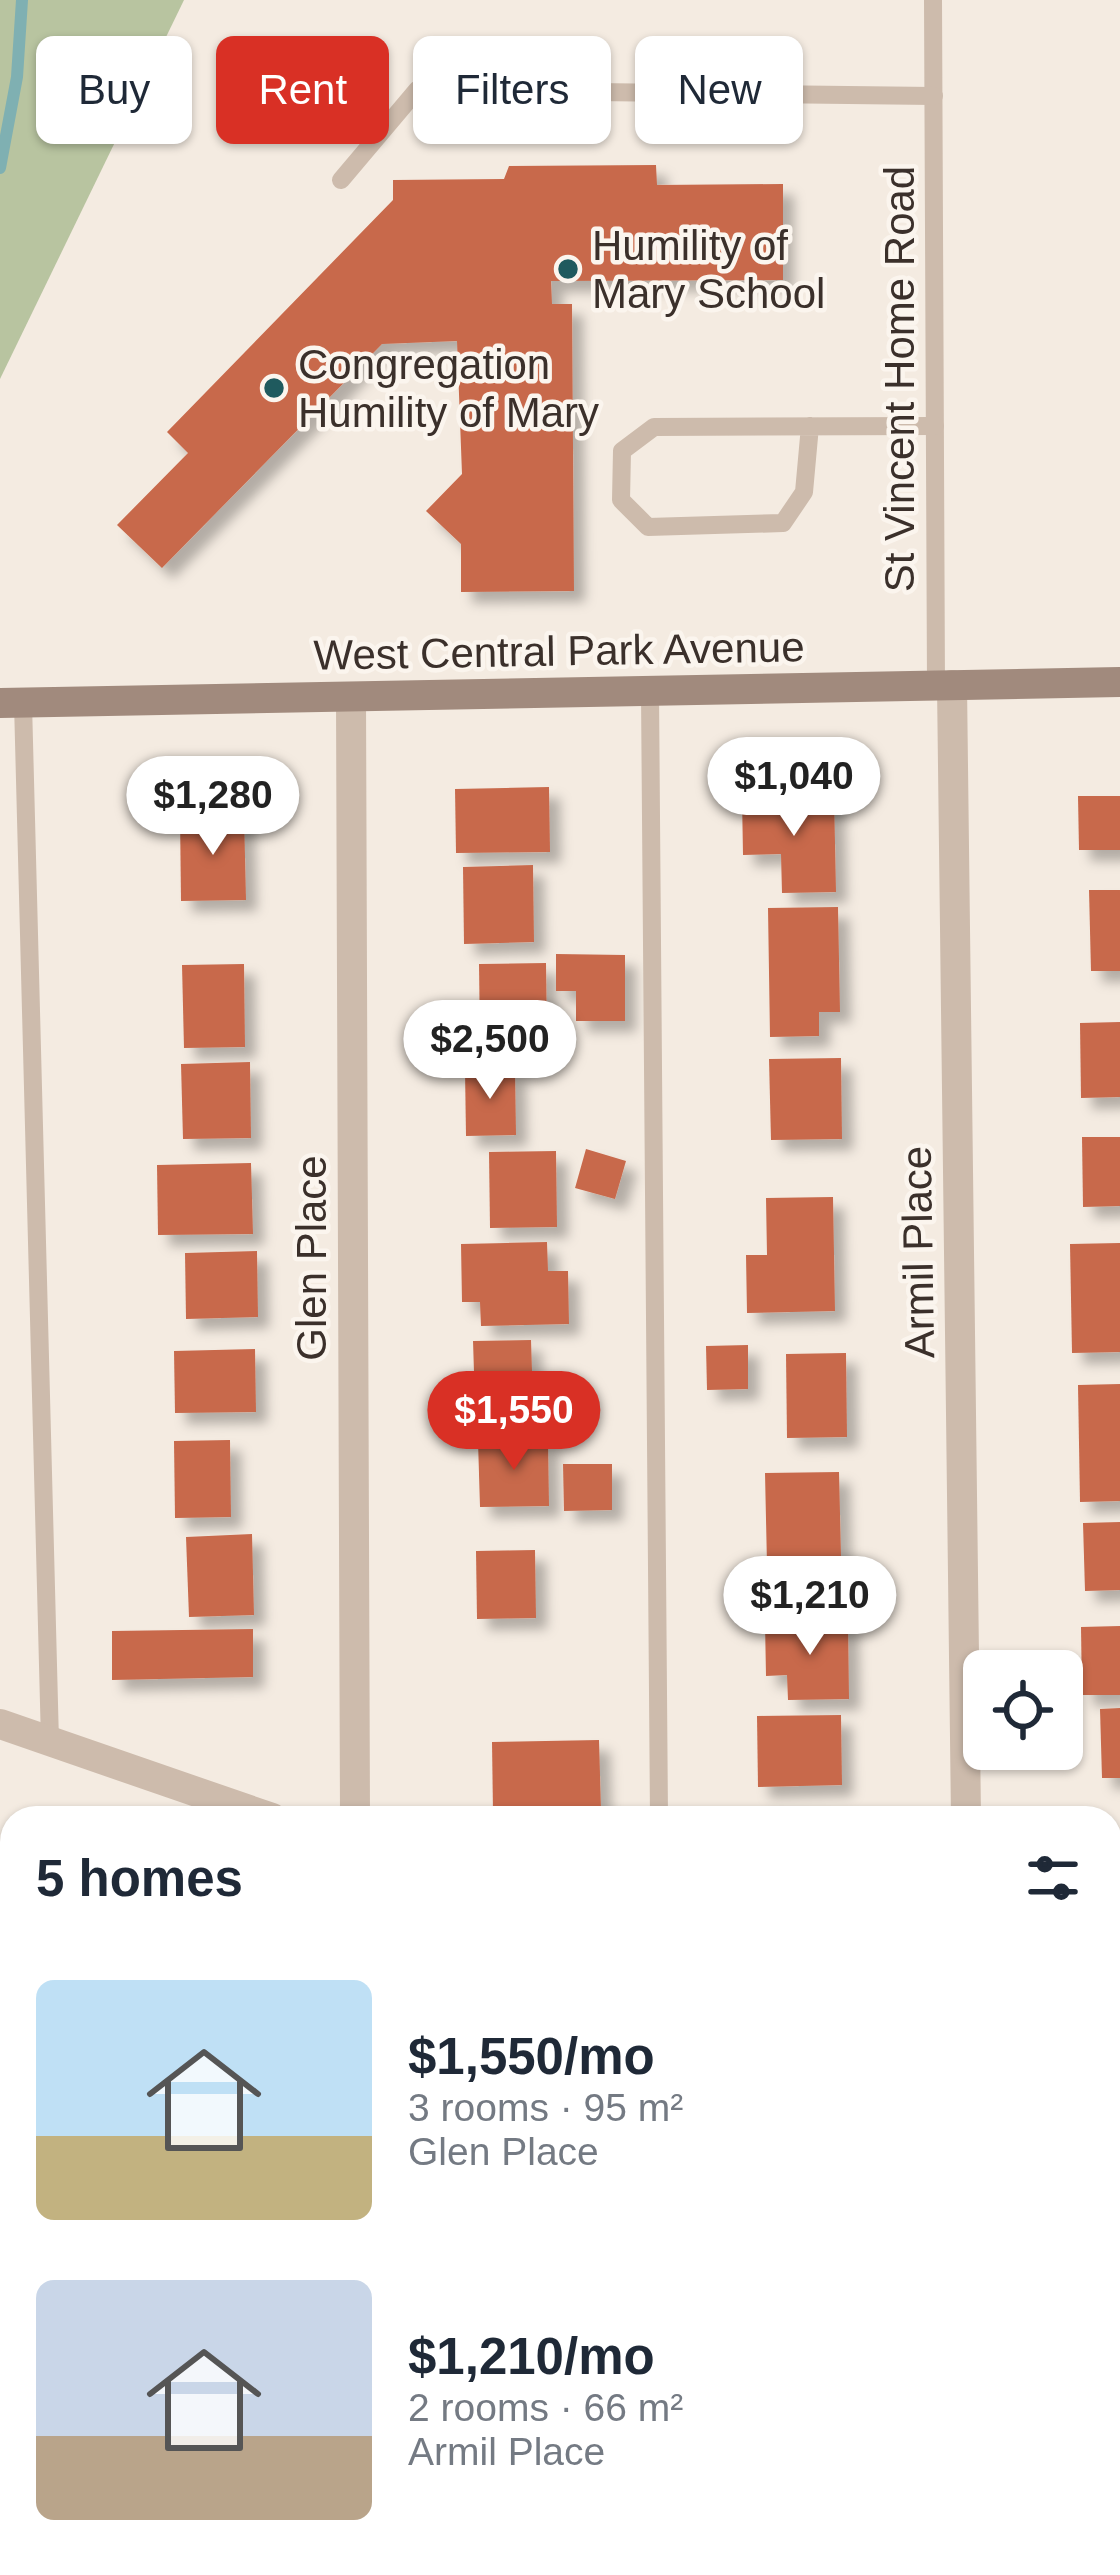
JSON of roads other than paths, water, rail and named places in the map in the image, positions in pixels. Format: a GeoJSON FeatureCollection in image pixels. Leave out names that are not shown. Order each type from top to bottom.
{"type":"FeatureCollection","features":[{"type":"Feature","properties":{"kind":"main road","name":"West Central Park Avenue"},"geometry":{"type":"LineString","coordinates":[[12,703],[1120,682]]}},
{"type":"Feature","properties":{"kind":"street","name":"Armil Place"},"geometry":{"type":"LineString","coordinates":[[944,686],[966,1806]]}},
{"type":"Feature","properties":{"kind":"street","name":"Glen Place"},"geometry":{"type":"LineString","coordinates":[[351,698],[355,1806]]}},
{"type":"Feature","properties":{"kind":"street"},"geometry":{"type":"LineString","coordinates":[[0,1724],[237,1806]]}},
{"type":"Feature","properties":{"kind":"lane","name":"St Vincent Home Road"},"geometry":{"type":"LineString","coordinates":[[933,0],[935,426],[944,686]]}},
{"type":"Feature","properties":{"kind":"lane"},"geometry":{"type":"LineString","coordinates":[[341,180],[417,90],[934,96]]}},
{"type":"Feature","properties":{"kind":"lane"},"geometry":{"type":"LineString","coordinates":[[810,426],[804,492],[783,524],[649,527],[621,500],[622,451],[654,427],[810,426],[935,426]]}},
{"type":"Feature","properties":{"kind":"lane"},"geometry":{"type":"LineString","coordinates":[[650,692],[659,1806]]}},
{"type":"Feature","properties":{"kind":"lane"},"geometry":{"type":"LineString","coordinates":[[12,703],[50,1742]]}},
{"type":"Feature","properties":{"kind":"waterway"},"geometry":{"type":"LineString","coordinates":[[0,168],[17,77],[22,0]]}},
{"type":"Feature","properties":{"kind":"place","name":"Humility of Mary School"},"geometry":{"type":"Point","coordinates":[568,269]}},
{"type":"Feature","properties":{"kind":"place","name":"Congregation Humility of Mary"},"geometry":{"type":"Point","coordinates":[274,388]}}]}
